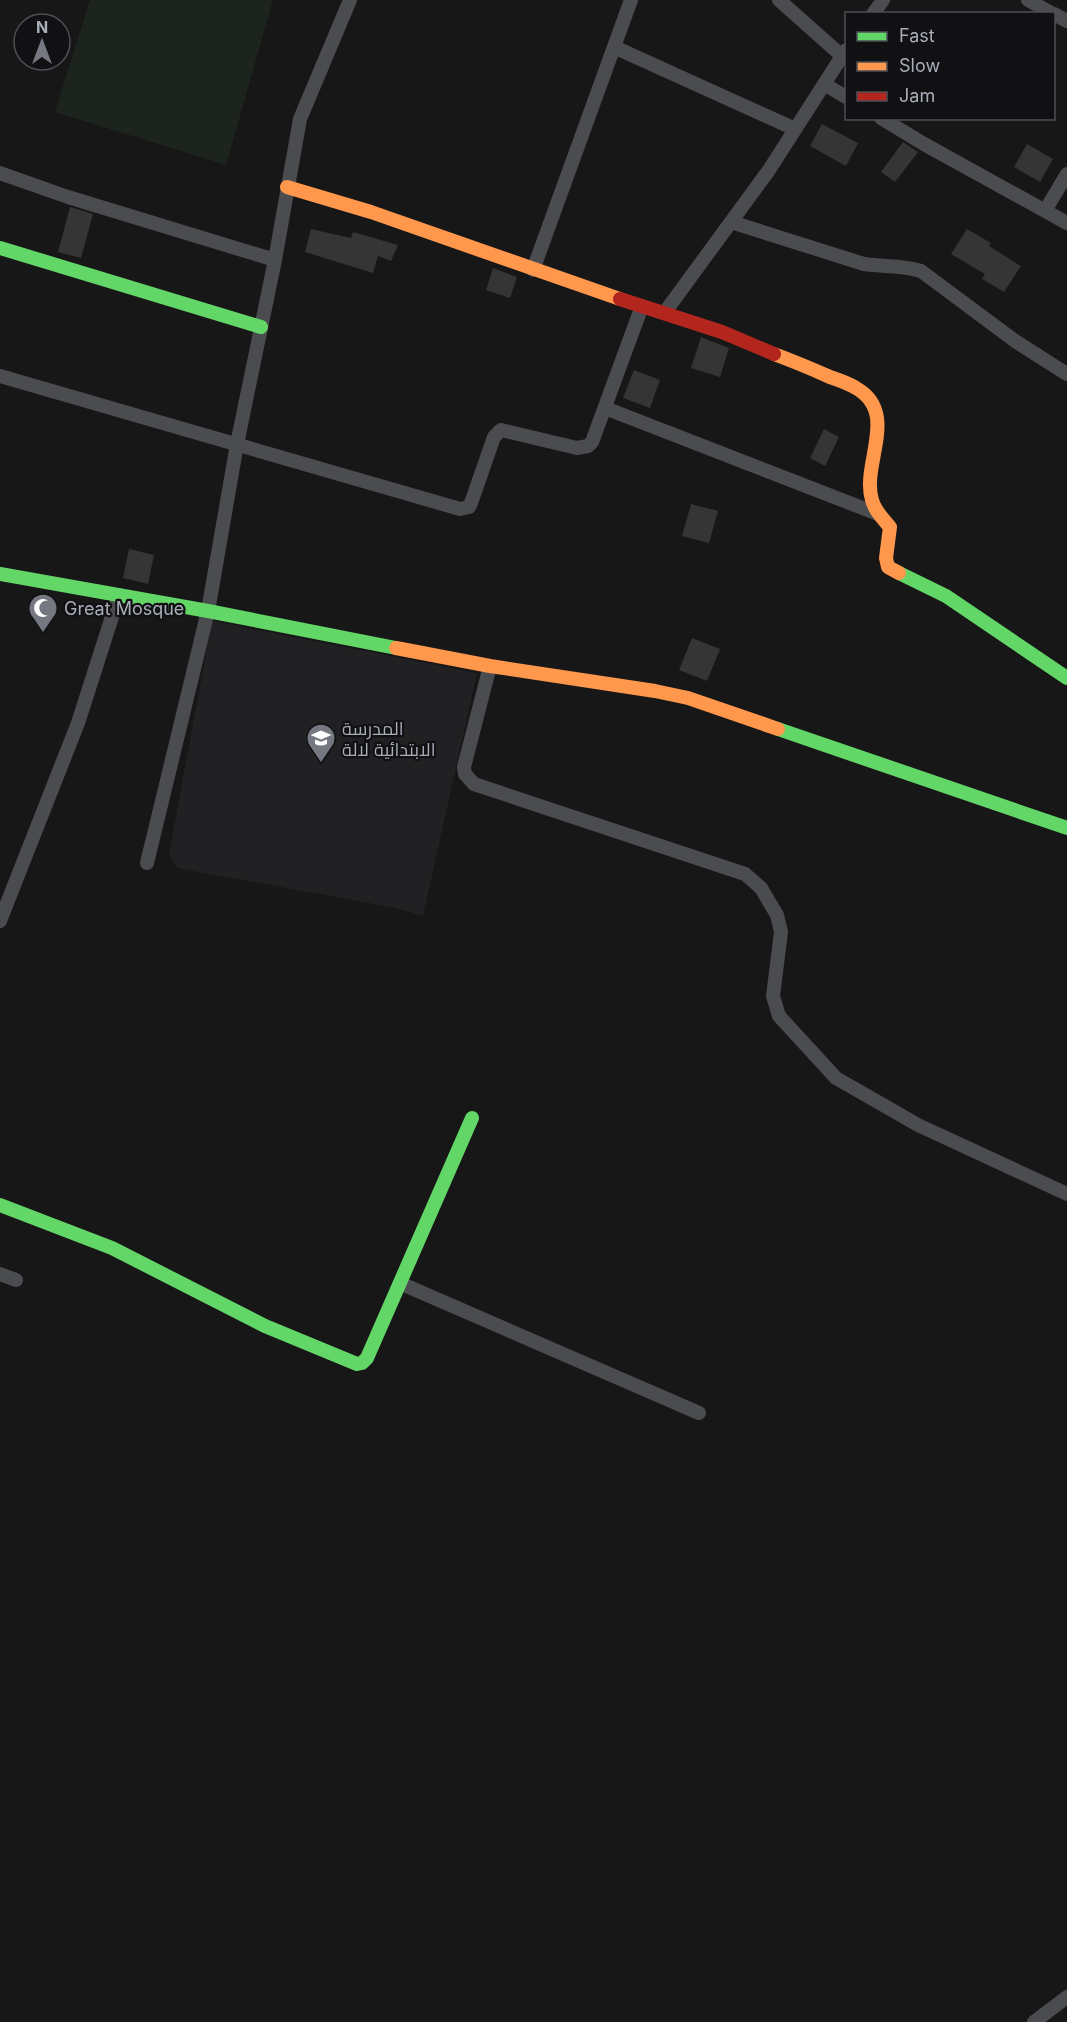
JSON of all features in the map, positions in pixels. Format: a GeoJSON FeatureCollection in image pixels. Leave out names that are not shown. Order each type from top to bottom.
{"type":"FeatureCollection","features":[{"type":"Feature","properties":{"kind":"street"},"geometry":{"type":"LineString","coordinates":[[147,863],[208,611],[237,444],[300,118],[350,0]]}},
{"type":"Feature","properties":{"kind":"street"},"geometry":{"type":"LineString","coordinates":[[533,270],[631,0]]}},
{"type":"Feature","properties":{"kind":"street"},"geometry":{"type":"LineString","coordinates":[[665,312],[769,171],[844,53],[779,0]]}},
{"type":"Feature","properties":{"kind":"street"},"geometry":{"type":"LineString","coordinates":[[1028,0],[1049,12]]}},
{"type":"Feature","properties":{"kind":"street"},"geometry":{"type":"LineString","coordinates":[[614,47],[795,129]]}},
{"type":"Feature","properties":{"kind":"street"},"geometry":{"type":"LineString","coordinates":[[824,84],[845,97]]}},
{"type":"Feature","properties":{"kind":"street"},"geometry":{"type":"LineString","coordinates":[[884,120],[1067,222]]}},
{"type":"Feature","properties":{"kind":"street"},"geometry":{"type":"LineString","coordinates":[[0,173],[68,197],[274,260]]}},
{"type":"Feature","properties":{"kind":"street"},"geometry":{"type":"LineString","coordinates":[[1046,209],[1067,174]]}},
{"type":"Feature","properties":{"kind":"street"},"geometry":{"type":"LineString","coordinates":[[287,187],[371,212],[533,270],[665,312],[732,336],[864,393],[870,399],[878,421],[879,432],[870,474],[870,490],[878,514],[890,527],[886,562],[888,567],[946,596],[1067,678]]}},
{"type":"Feature","properties":{"kind":"street"},"geometry":{"type":"LineString","coordinates":[[731,222],[864,264],[905,266],[921,271],[1015,341],[1067,374]]}},
{"type":"Feature","properties":{"kind":"street"},"geometry":{"type":"LineString","coordinates":[[0,248],[261,327]]}},
{"type":"Feature","properties":{"kind":"street"},"geometry":{"type":"LineString","coordinates":[[0,376],[460,509],[469,507],[471,504],[497,432],[507,430],[583,447],[592,442],[642,306]]}},
{"type":"Feature","properties":{"kind":"street"},"geometry":{"type":"LineString","coordinates":[[605,408],[878,514]]}},
{"type":"Feature","properties":{"kind":"street"},"geometry":{"type":"LineString","coordinates":[[0,574],[208,611],[490,666],[688,698],[1067,828]]}},
{"type":"Feature","properties":{"kind":"street"},"geometry":{"type":"LineString","coordinates":[[0,921],[78,723],[119,595]]}},
{"type":"Feature","properties":{"kind":"street"},"geometry":{"type":"LineString","coordinates":[[490,666],[464,767],[468,780],[474,784],[745,874],[761,888],[777,915],[781,932],[773,996],[779,1016],[836,1078],[918,1125],[1067,1194]]}},
{"type":"Feature","properties":{"kind":"street"},"geometry":{"type":"LineString","coordinates":[[0,1205],[112,1248],[266,1326],[357,1364],[367,1358],[402,1284],[429,1213],[472,1118]]}},
{"type":"Feature","properties":{"kind":"street"},"geometry":{"type":"LineString","coordinates":[[0,1274],[16,1280]]}},
{"type":"Feature","properties":{"kind":"street"},"geometry":{"type":"LineString","coordinates":[[402,1284],[699,1413]]}},
{"type":"Feature","properties":{"kind":"street"},"geometry":{"type":"LineString","coordinates":[[1034,2022],[1067,1997]]}},
{"type":"Feature","properties":{"kind":"shaded area"},"geometry":{"type":"Polygon","coordinates":[[[90,0],[273,0],[226,165],[55,112],[68,72],[72,72],[72,58],[90,0]]]}},
{"type":"Feature","properties":{"kind":"shaded area","name":"المدرسة الابتدائية لالة"},"geometry":{"type":"Polygon","coordinates":[[[212,621],[477,673],[423,916],[396,908],[177,868],[169,854],[212,621]]]}},
{"type":"Feature","properties":{"kind":"building"},"geometry":{"type":"Polygon","coordinates":[[[822,124],[858,143],[846,166],[810,146],[822,124]]]}},
{"type":"Feature","properties":{"kind":"building"},"geometry":{"type":"Polygon","coordinates":[[[903,142],[918,152],[895,182],[881,172],[903,142]]]}},
{"type":"Feature","properties":{"kind":"building"},"geometry":{"type":"Polygon","coordinates":[[[1027,144],[1053,159],[1040,182],[1014,167],[1027,144]]]}},
{"type":"Feature","properties":{"kind":"building"},"geometry":{"type":"Polygon","coordinates":[[[70,207],[93,214],[81,258],[58,252],[70,207]]]}},
{"type":"Feature","properties":{"kind":"building"},"geometry":{"type":"Polygon","coordinates":[[[311,229],[351,238],[353,232],[398,245],[391,261],[378,256],[373,273],[305,252],[311,229]]]}},
{"type":"Feature","properties":{"kind":"building"},"geometry":{"type":"Polygon","coordinates":[[[967,229],[991,243],[989,246],[1021,266],[1004,292],[982,279],[985,274],[951,254],[967,229]]]}},
{"type":"Feature","properties":{"kind":"building"},"geometry":{"type":"Polygon","coordinates":[[[493,268],[517,277],[510,298],[486,290],[493,268]]]}},
{"type":"Feature","properties":{"kind":"building"},"geometry":{"type":"Polygon","coordinates":[[[701,337],[729,348],[720,377],[691,368],[701,337]]]}},
{"type":"Feature","properties":{"kind":"building"},"geometry":{"type":"Polygon","coordinates":[[[634,370],[660,380],[650,408],[623,398],[634,370]]]}},
{"type":"Feature","properties":{"kind":"building"},"geometry":{"type":"Polygon","coordinates":[[[824,429],[839,437],[825,466],[810,458],[824,429]]]}},
{"type":"Feature","properties":{"kind":"building"},"geometry":{"type":"Polygon","coordinates":[[[691,504],[718,511],[709,543],[682,536],[691,504]]]}},
{"type":"Feature","properties":{"kind":"building"},"geometry":{"type":"Polygon","coordinates":[[[129,549],[154,555],[148,584],[123,578],[129,549]]]}},
{"type":"Feature","properties":{"kind":"building"},"geometry":{"type":"Polygon","coordinates":[[[692,638],[720,649],[707,681],[679,670],[692,638]]]}},
{"type":"Feature","properties":{"kind":"traffic: fast"},"geometry":{"type":"LineString","coordinates":[[0,248],[261,327]]}},
{"type":"Feature","properties":{"kind":"traffic: fast"},"geometry":{"type":"LineString","coordinates":[[899,573],[946,596],[1067,678]]}},
{"type":"Feature","properties":{"kind":"traffic: fast"},"geometry":{"type":"LineString","coordinates":[[0,574],[208,611],[396,648]]}},
{"type":"Feature","properties":{"kind":"traffic: fast"},"geometry":{"type":"LineString","coordinates":[[778,729],[1067,828]]}},
{"type":"Feature","properties":{"kind":"traffic: fast"},"geometry":{"type":"LineString","coordinates":[[0,1205],[112,1248],[265,1326],[357,1364],[367,1358],[472,1118]]}},
{"type":"Feature","properties":{"kind":"traffic: slow"},"geometry":{"type":"LineString","coordinates":[[287,187],[371,212],[620,299]]}},
{"type":"Feature","properties":{"kind":"traffic: slow"},"geometry":{"type":"LineString","coordinates":[[774,354],[856,388],[869,399],[876,411],[876,440],[870,486],[872,500],[877,511],[890,527],[886,558],[888,567],[899,573]]}},
{"type":"Feature","properties":{"kind":"traffic: slow"},"geometry":{"type":"LineString","coordinates":[[396,648],[490,666],[655,691],[688,698],[778,729]]}},
{"type":"Feature","properties":{"kind":"traffic: jam"},"geometry":{"type":"LineString","coordinates":[[620,299],[722,332],[774,354]]}},
{"type":"Feature","properties":{"kind":"place","name":"Great Mosque"},"geometry":{"type":"Point","coordinates":[43,634]}},
{"type":"Feature","properties":{"kind":"place","name":"المدرسة الابتدائية لالة"},"geometry":{"type":"Point","coordinates":[321,764]}}]}
